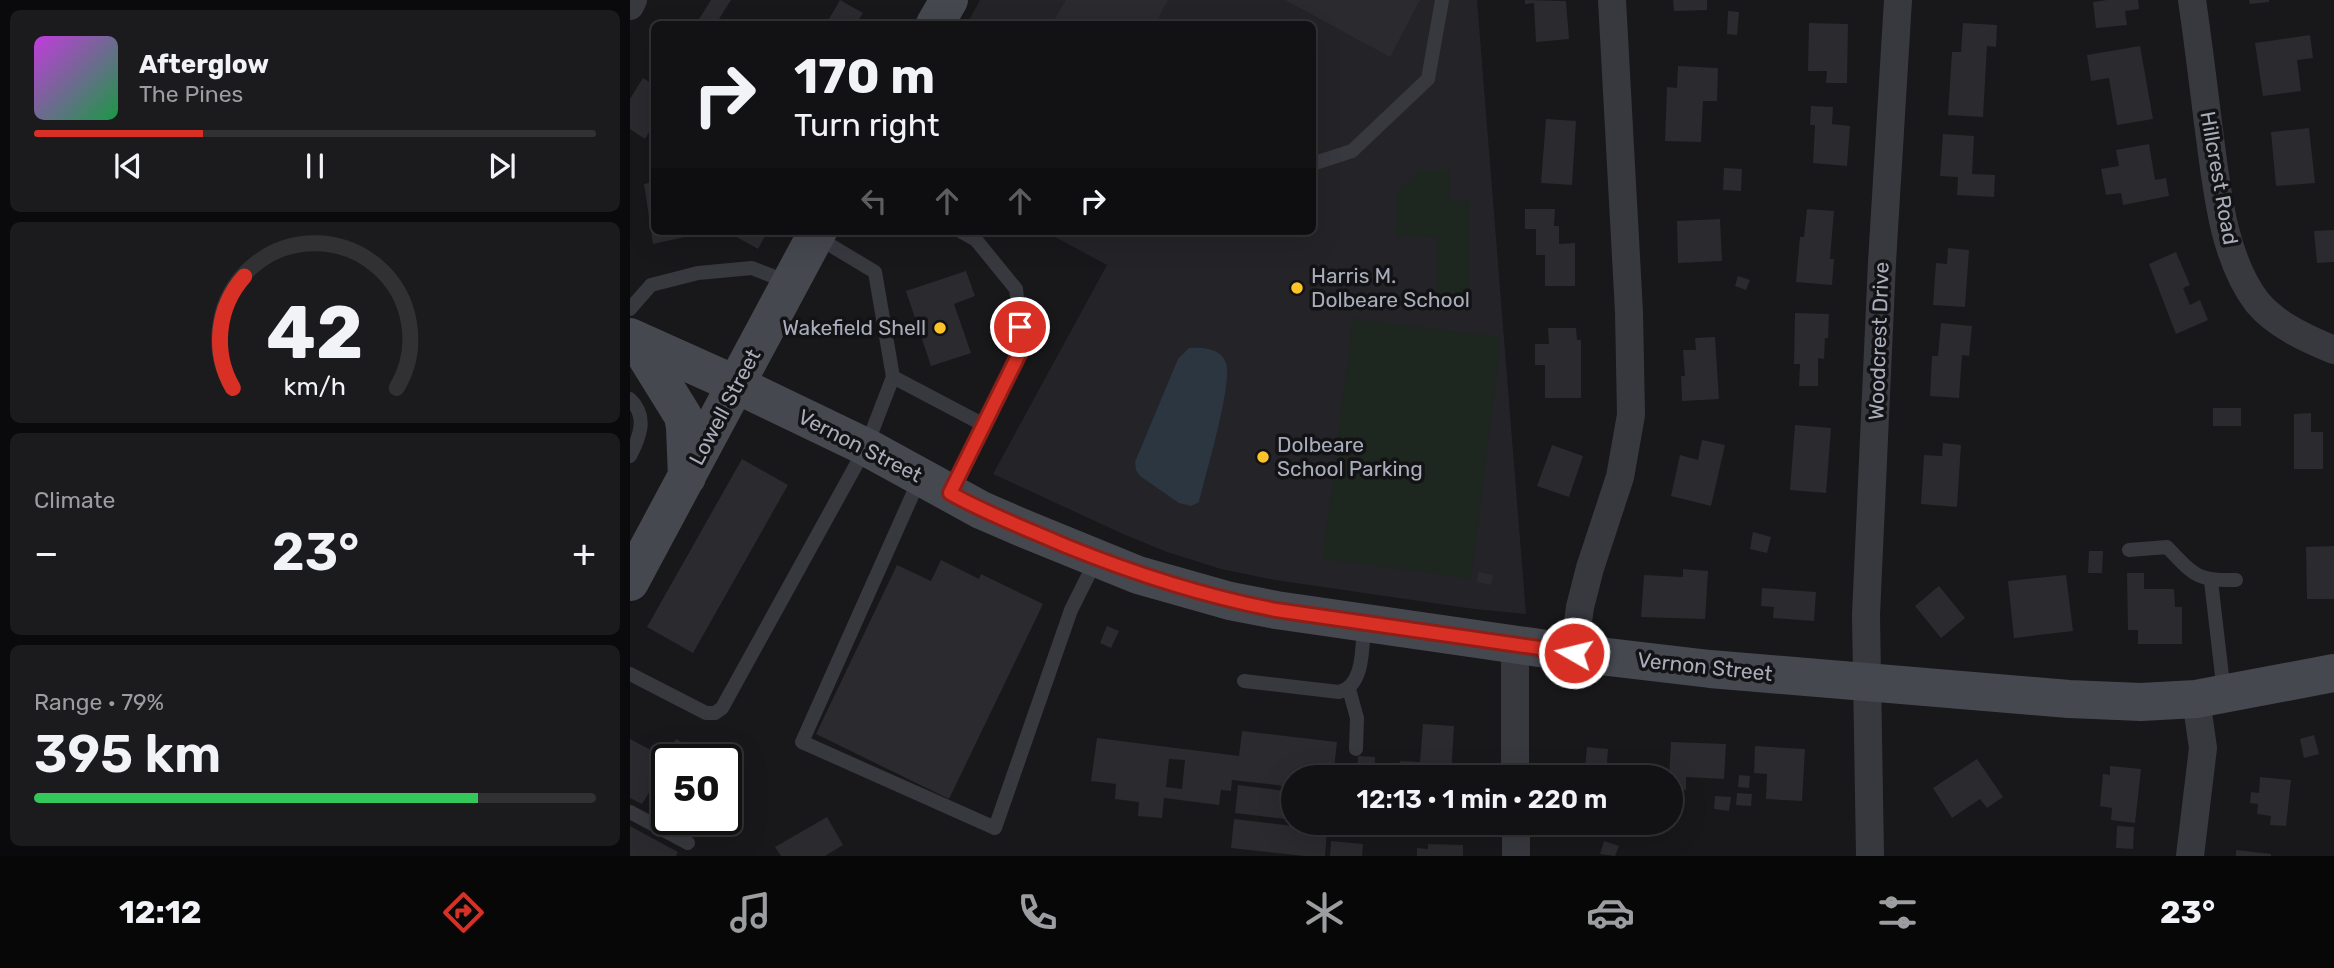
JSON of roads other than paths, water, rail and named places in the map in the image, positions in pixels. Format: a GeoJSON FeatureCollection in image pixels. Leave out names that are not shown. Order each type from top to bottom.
{"type":"FeatureCollection","features":[{"type":"Feature","properties":{"kind":"main road"},"geometry":{"type":"LineString","coordinates":[[937,21],[949,0]]}},
{"type":"Feature","properties":{"kind":"main road","name":"Lowell Street"},"geometry":{"type":"LineString","coordinates":[[630,582],[816,235]]}},
{"type":"Feature","properties":{"kind":"main road"},"geometry":{"type":"LineString","coordinates":[[632,329],[682,416],[687,477]]}},
{"type":"Feature","properties":{"kind":"main road","name":"Vernon Street"},"geometry":{"type":"LineString","coordinates":[[632,329],[737,385],[866,447],[981,510],[1138,575],[1230,601],[1574,653],[1710,669],[2108,701],[2155,702],[2210,697],[2334,673]]}},
{"type":"Feature","properties":{"kind":"street"},"geometry":{"type":"LineString","coordinates":[[630,6],[633,0]]}},
{"type":"Feature","properties":{"kind":"street"},"geometry":{"type":"LineString","coordinates":[[1574,653],[1582,598],[1620,477],[1631,415],[1630,326],[1612,0]]}},
{"type":"Feature","properties":{"kind":"street","name":"Woodcrest Drive"},"geometry":{"type":"LineString","coordinates":[[1870,856],[1866,615],[1882,262],[1898,0]]}},
{"type":"Feature","properties":{"kind":"street","name":"Hillcrest Road"},"geometry":{"type":"LineString","coordinates":[[2192,0],[2220,198],[2228,240],[2239,272],[2258,303],[2280,322],[2308,339],[2334,350]]}},
{"type":"Feature","properties":{"kind":"street"},"geometry":{"type":"LineString","coordinates":[[1515,644],[1516,765]]}},
{"type":"Feature","properties":{"kind":"street"},"geometry":{"type":"LineString","coordinates":[[2190,856],[2210,697]]}},
{"type":"Feature","properties":{"kind":"street"},"geometry":{"type":"LineString","coordinates":[[1516,835],[1516,856]]}},
{"type":"Feature","properties":{"kind":"lane"},"geometry":{"type":"LineString","coordinates":[[1316,163],[1352,151],[1428,79],[1442,0]]}},
{"type":"Feature","properties":{"kind":"lane"},"geometry":{"type":"LineString","coordinates":[[630,674],[706,713],[715,713],[722,708],[866,447],[892,377],[875,272],[819,235]]}},
{"type":"Feature","properties":{"kind":"lane"},"geometry":{"type":"LineString","coordinates":[[967,235],[976,240],[1016,289],[1023,346],[984,425],[935,485],[802,742],[995,828],[1071,610],[1097,558]]}},
{"type":"Feature","properties":{"kind":"lane"},"geometry":{"type":"LineString","coordinates":[[632,329],[651,285],[698,273],[752,268],[790,283]]}},
{"type":"Feature","properties":{"kind":"lane"},"geometry":{"type":"LineString","coordinates":[[892,377],[984,425]]}},
{"type":"Feature","properties":{"kind":"lane"},"geometry":{"type":"LineString","coordinates":[[630,399],[641,419],[641,433],[630,456]]}},
{"type":"Feature","properties":{"kind":"lane"},"geometry":{"type":"LineString","coordinates":[[2129,550],[2167,547],[2193,574],[2211,580],[2236,580]]}},
{"type":"Feature","properties":{"kind":"lane"},"geometry":{"type":"LineString","coordinates":[[2210,697],[2211,580]]}},
{"type":"Feature","properties":{"kind":"lane"},"geometry":{"type":"LineString","coordinates":[[1244,681],[1339,692],[1349,689],[1357,678],[1364,622]]}},
{"type":"Feature","properties":{"kind":"lane"},"geometry":{"type":"LineString","coordinates":[[1349,689],[1357,718],[1356,749]]}},
{"type":"Feature","properties":{"kind":"lane"},"geometry":{"type":"LineString","coordinates":[[630,812],[688,843]]}},
{"type":"Feature","properties":{"kind":"place","name":"Harris M. Dolbeare School"},"geometry":{"type":"Point","coordinates":[1297,288]}},
{"type":"Feature","properties":{"kind":"place","name":"Wakefield Shell"},"geometry":{"type":"Point","coordinates":[940,328]}},
{"type":"Feature","properties":{"kind":"place","name":"Dolbeare School Parking"},"geometry":{"type":"Point","coordinates":[1263,457]}}]}
